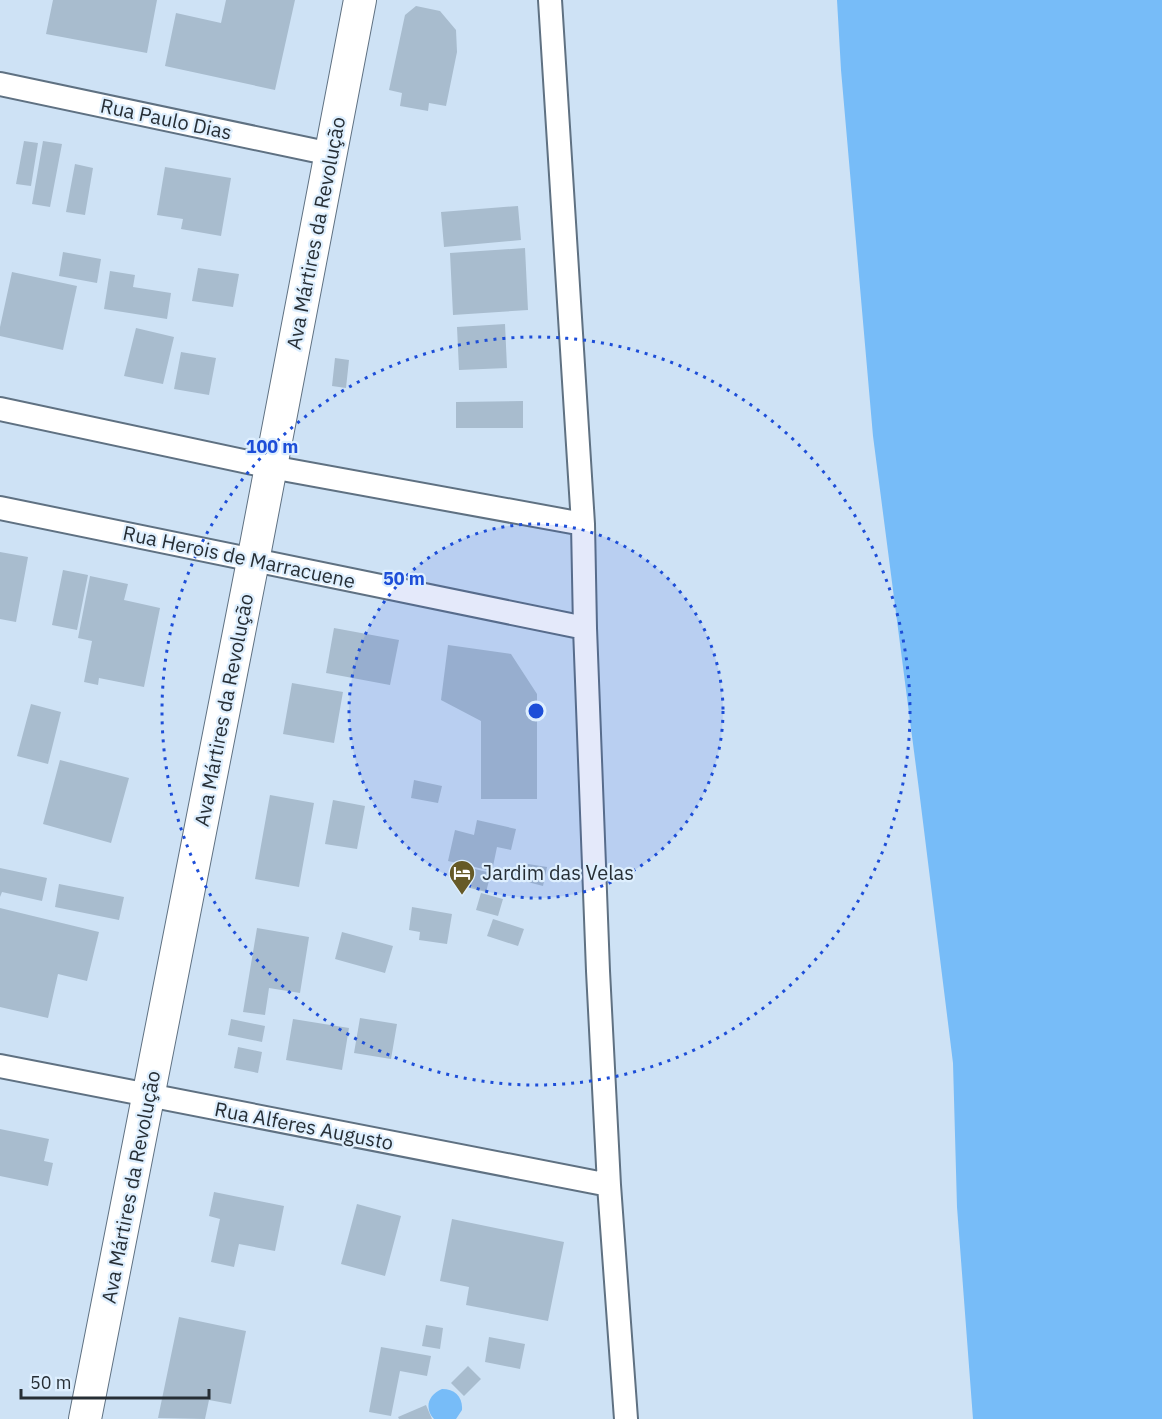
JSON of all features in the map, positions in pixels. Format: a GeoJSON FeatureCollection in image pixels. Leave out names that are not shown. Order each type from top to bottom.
{"type":"FeatureCollection","features":[{"type":"Feature","properties":{"kind":"street","name":"Ava Mártires da Revolução"},"geometry":{"type":"LineString","coordinates":[[85,1419],[332,154],[360,0]]}},
{"type":"Feature","properties":{"kind":"street"},"geometry":{"type":"LineString","coordinates":[[550,0],[583,524],[585,628],[609,1185],[626,1419]]}},
{"type":"Feature","properties":{"kind":"street","name":"Rua Paulo Dias"},"geometry":{"type":"LineString","coordinates":[[0,84],[332,154]]}},
{"type":"Feature","properties":{"kind":"street"},"geometry":{"type":"LineString","coordinates":[[0,410],[271,467],[583,524]]}},
{"type":"Feature","properties":{"kind":"street","name":"Rua Herois de Marracuene"},"geometry":{"type":"LineString","coordinates":[[0,508],[585,628]]}},
{"type":"Feature","properties":{"kind":"street","name":"Rua Alferes Augusto"},"geometry":{"type":"LineString","coordinates":[[0,1066],[149,1097],[609,1185]]}},
{"type":"Feature","properties":{"kind":"water"},"geometry":{"type":"Polygon","coordinates":[[[837,0],[1162,0],[1162,1419],[973,1419],[957,1207],[953,1063],[873,436],[837,0]]]}},
{"type":"Feature","properties":{"kind":"water"},"geometry":{"type":"Polygon","coordinates":[[[442,1389],[451,1390],[460,1398],[462,1410],[456,1419],[434,1419],[429,1411],[431,1398],[442,1389]]]}},
{"type":"Feature","properties":{"kind":"building"},"geometry":{"type":"Polygon","coordinates":[[[53,0],[157,0],[147,53],[46,34],[53,0]]]}},
{"type":"Feature","properties":{"kind":"building"},"geometry":{"type":"Polygon","coordinates":[[[226,0],[295,0],[275,90],[165,66],[176,13],[221,23],[226,0]]]}},
{"type":"Feature","properties":{"kind":"building"},"geometry":{"type":"Polygon","coordinates":[[[416,6],[440,11],[456,30],[457,52],[446,106],[429,103],[428,111],[400,106],[402,93],[389,90],[405,15],[416,6]]]}},
{"type":"Feature","properties":{"kind":"building"},"geometry":{"type":"Polygon","coordinates":[[[24,141],[38,143],[31,186],[16,184],[24,141]]]}},
{"type":"Feature","properties":{"kind":"building"},"geometry":{"type":"Polygon","coordinates":[[[43,141],[62,144],[50,207],[32,204],[43,141]]]}},
{"type":"Feature","properties":{"kind":"building"},"geometry":{"type":"Polygon","coordinates":[[[75,164],[93,168],[85,215],[66,212],[75,164]]]}},
{"type":"Feature","properties":{"kind":"building"},"geometry":{"type":"Polygon","coordinates":[[[165,167],[231,178],[221,236],[181,229],[183,219],[157,215],[165,167]]]}},
{"type":"Feature","properties":{"kind":"building"},"geometry":{"type":"Polygon","coordinates":[[[518,206],[521,240],[444,247],[441,212],[518,206]]]}},
{"type":"Feature","properties":{"kind":"building"},"geometry":{"type":"Polygon","coordinates":[[[525,248],[528,310],[453,315],[450,253],[525,248]]]}},
{"type":"Feature","properties":{"kind":"building"},"geometry":{"type":"Polygon","coordinates":[[[63,252],[101,259],[97,283],[59,276],[63,252]]]}},
{"type":"Feature","properties":{"kind":"building"},"geometry":{"type":"Polygon","coordinates":[[[198,268],[239,274],[233,307],[192,301],[198,268]]]}},
{"type":"Feature","properties":{"kind":"building"},"geometry":{"type":"Polygon","coordinates":[[[110,271],[135,275],[133,287],[171,293],[167,319],[104,309],[110,271]]]}},
{"type":"Feature","properties":{"kind":"building"},"geometry":{"type":"Polygon","coordinates":[[[12,272],[77,286],[63,350],[0,336],[12,272]]]}},
{"type":"Feature","properties":{"kind":"building"},"geometry":{"type":"Polygon","coordinates":[[[505,324],[507,368],[459,370],[457,327],[505,324]]]}},
{"type":"Feature","properties":{"kind":"building"},"geometry":{"type":"Polygon","coordinates":[[[136,328],[174,337],[163,384],[124,376],[136,328]]]}},
{"type":"Feature","properties":{"kind":"building"},"geometry":{"type":"Polygon","coordinates":[[[181,352],[216,358],[209,395],[174,389],[181,352]]]}},
{"type":"Feature","properties":{"kind":"building"},"geometry":{"type":"Polygon","coordinates":[[[335,358],[349,360],[346,388],[332,386],[335,358]]]}},
{"type":"Feature","properties":{"kind":"building"},"geometry":{"type":"Polygon","coordinates":[[[523,401],[523,428],[456,428],[456,402],[523,401]]]}},
{"type":"Feature","properties":{"kind":"building"},"geometry":{"type":"Polygon","coordinates":[[[0,552],[28,557],[16,622],[0,619],[0,552]]]}},
{"type":"Feature","properties":{"kind":"building"},"geometry":{"type":"Polygon","coordinates":[[[63,570],[88,575],[77,630],[52,625],[63,570]]]}},
{"type":"Feature","properties":{"kind":"building"},"geometry":{"type":"Polygon","coordinates":[[[90,576],[128,584],[124,600],[160,608],[144,687],[99,678],[98,685],[84,682],[92,641],[78,638],[90,576]]]}},
{"type":"Feature","properties":{"kind":"building"},"geometry":{"type":"Polygon","coordinates":[[[334,628],[399,640],[390,685],[326,673],[334,628]]]}},
{"type":"Feature","properties":{"kind":"building"},"geometry":{"type":"Polygon","coordinates":[[[448,645],[511,654],[537,694],[537,799],[481,799],[481,721],[441,700],[448,645]]]}},
{"type":"Feature","properties":{"kind":"building"},"geometry":{"type":"Polygon","coordinates":[[[292,683],[343,692],[334,743],[283,734],[292,683]]]}},
{"type":"Feature","properties":{"kind":"building"},"geometry":{"type":"Polygon","coordinates":[[[31,704],[61,712],[48,764],[17,756],[31,704]]]}},
{"type":"Feature","properties":{"kind":"building"},"geometry":{"type":"Polygon","coordinates":[[[60,760],[129,778],[111,843],[43,824],[60,760]]]}},
{"type":"Feature","properties":{"kind":"building"},"geometry":{"type":"Polygon","coordinates":[[[414,780],[442,786],[438,803],[411,798],[414,780]]]}},
{"type":"Feature","properties":{"kind":"building"},"geometry":{"type":"Polygon","coordinates":[[[270,795],[314,803],[299,887],[255,879],[270,795]]]}},
{"type":"Feature","properties":{"kind":"building"},"geometry":{"type":"Polygon","coordinates":[[[333,800],[365,806],[357,849],[325,844],[333,800]]]}},
{"type":"Feature","properties":{"kind":"building"},"geometry":{"type":"Polygon","coordinates":[[[477,820],[516,829],[511,850],[497,847],[492,871],[448,861],[455,830],[474,835],[477,820]]]}},
{"type":"Feature","properties":{"kind":"building"},"geometry":{"type":"Polygon","coordinates":[[[528,864],[547,867],[543,886],[524,881],[528,864]]]}},
{"type":"Feature","properties":{"kind":"building"},"geometry":{"type":"Polygon","coordinates":[[[0,868],[47,878],[42,901],[2,892],[0,897],[0,868]]]}},
{"type":"Feature","properties":{"kind":"building"},"geometry":{"type":"Polygon","coordinates":[[[471,868],[491,873],[486,892],[466,887],[471,868]]]}},
{"type":"Feature","properties":{"kind":"building"},"geometry":{"type":"Polygon","coordinates":[[[59,884],[124,897],[119,920],[55,907],[59,884]]]}},
{"type":"Feature","properties":{"kind":"building"},"geometry":{"type":"Polygon","coordinates":[[[481,893],[503,899],[498,916],[476,910],[481,893]]]}},
{"type":"Feature","properties":{"kind":"building"},"geometry":{"type":"Polygon","coordinates":[[[412,907],[452,914],[447,944],[419,940],[420,932],[409,930],[412,907]]]}},
{"type":"Feature","properties":{"kind":"building"},"geometry":{"type":"Polygon","coordinates":[[[0,908],[99,932],[87,981],[58,974],[48,1018],[0,1007],[0,908]]]}},
{"type":"Feature","properties":{"kind":"building"},"geometry":{"type":"Polygon","coordinates":[[[493,919],[524,929],[518,946],[487,936],[493,919]]]}},
{"type":"Feature","properties":{"kind":"building"},"geometry":{"type":"Polygon","coordinates":[[[257,928],[309,937],[300,993],[269,988],[265,1015],[243,1012],[257,928]]]}},
{"type":"Feature","properties":{"kind":"building"},"geometry":{"type":"Polygon","coordinates":[[[342,932],[393,946],[385,973],[335,959],[342,932]]]}},
{"type":"Feature","properties":{"kind":"building"},"geometry":{"type":"Polygon","coordinates":[[[360,1018],[397,1024],[391,1059],[354,1053],[360,1018]]]}},
{"type":"Feature","properties":{"kind":"building"},"geometry":{"type":"Polygon","coordinates":[[[231,1019],[265,1026],[262,1042],[228,1035],[231,1019]]]}},
{"type":"Feature","properties":{"kind":"building"},"geometry":{"type":"Polygon","coordinates":[[[293,1019],[349,1028],[342,1070],[286,1060],[293,1019]]]}},
{"type":"Feature","properties":{"kind":"building"},"geometry":{"type":"Polygon","coordinates":[[[238,1047],[262,1052],[258,1073],[234,1068],[238,1047]]]}},
{"type":"Feature","properties":{"kind":"building"},"geometry":{"type":"Polygon","coordinates":[[[0,1129],[49,1139],[44,1161],[53,1163],[48,1186],[0,1176],[0,1129]]]}},
{"type":"Feature","properties":{"kind":"building"},"geometry":{"type":"Polygon","coordinates":[[[214,1192],[284,1206],[275,1251],[239,1244],[234,1267],[211,1262],[220,1219],[209,1216],[214,1192]]]}},
{"type":"Feature","properties":{"kind":"building"},"geometry":{"type":"Polygon","coordinates":[[[357,1204],[401,1216],[385,1276],[341,1264],[357,1204]]]}},
{"type":"Feature","properties":{"kind":"building"},"geometry":{"type":"Polygon","coordinates":[[[452,1219],[564,1242],[548,1321],[466,1305],[469,1287],[440,1281],[452,1219]]]}},
{"type":"Feature","properties":{"kind":"building"},"geometry":{"type":"Polygon","coordinates":[[[179,1317],[246,1331],[231,1404],[209,1400],[205,1419],[158,1418],[179,1317]]]}},
{"type":"Feature","properties":{"kind":"building"},"geometry":{"type":"Polygon","coordinates":[[[426,1325],[443,1328],[440,1349],[422,1346],[426,1325]]]}},
{"type":"Feature","properties":{"kind":"building"},"geometry":{"type":"Polygon","coordinates":[[[489,1337],[525,1344],[520,1369],[485,1362],[489,1337]]]}},
{"type":"Feature","properties":{"kind":"building"},"geometry":{"type":"Polygon","coordinates":[[[381,1347],[431,1356],[427,1376],[400,1371],[391,1416],[369,1412],[381,1347]]]}},
{"type":"Feature","properties":{"kind":"building"},"geometry":{"type":"Polygon","coordinates":[[[468,1366],[481,1379],[464,1396],[451,1383],[468,1366]]]}},
{"type":"Feature","properties":{"kind":"building"},"geometry":{"type":"Polygon","coordinates":[[[426,1405],[432,1419],[399,1419],[398,1417],[426,1405]]]}},
{"type":"Feature","properties":{"kind":"place","name":"Jardim das Velas"},"geometry":{"type":"Point","coordinates":[462,896]}}]}
